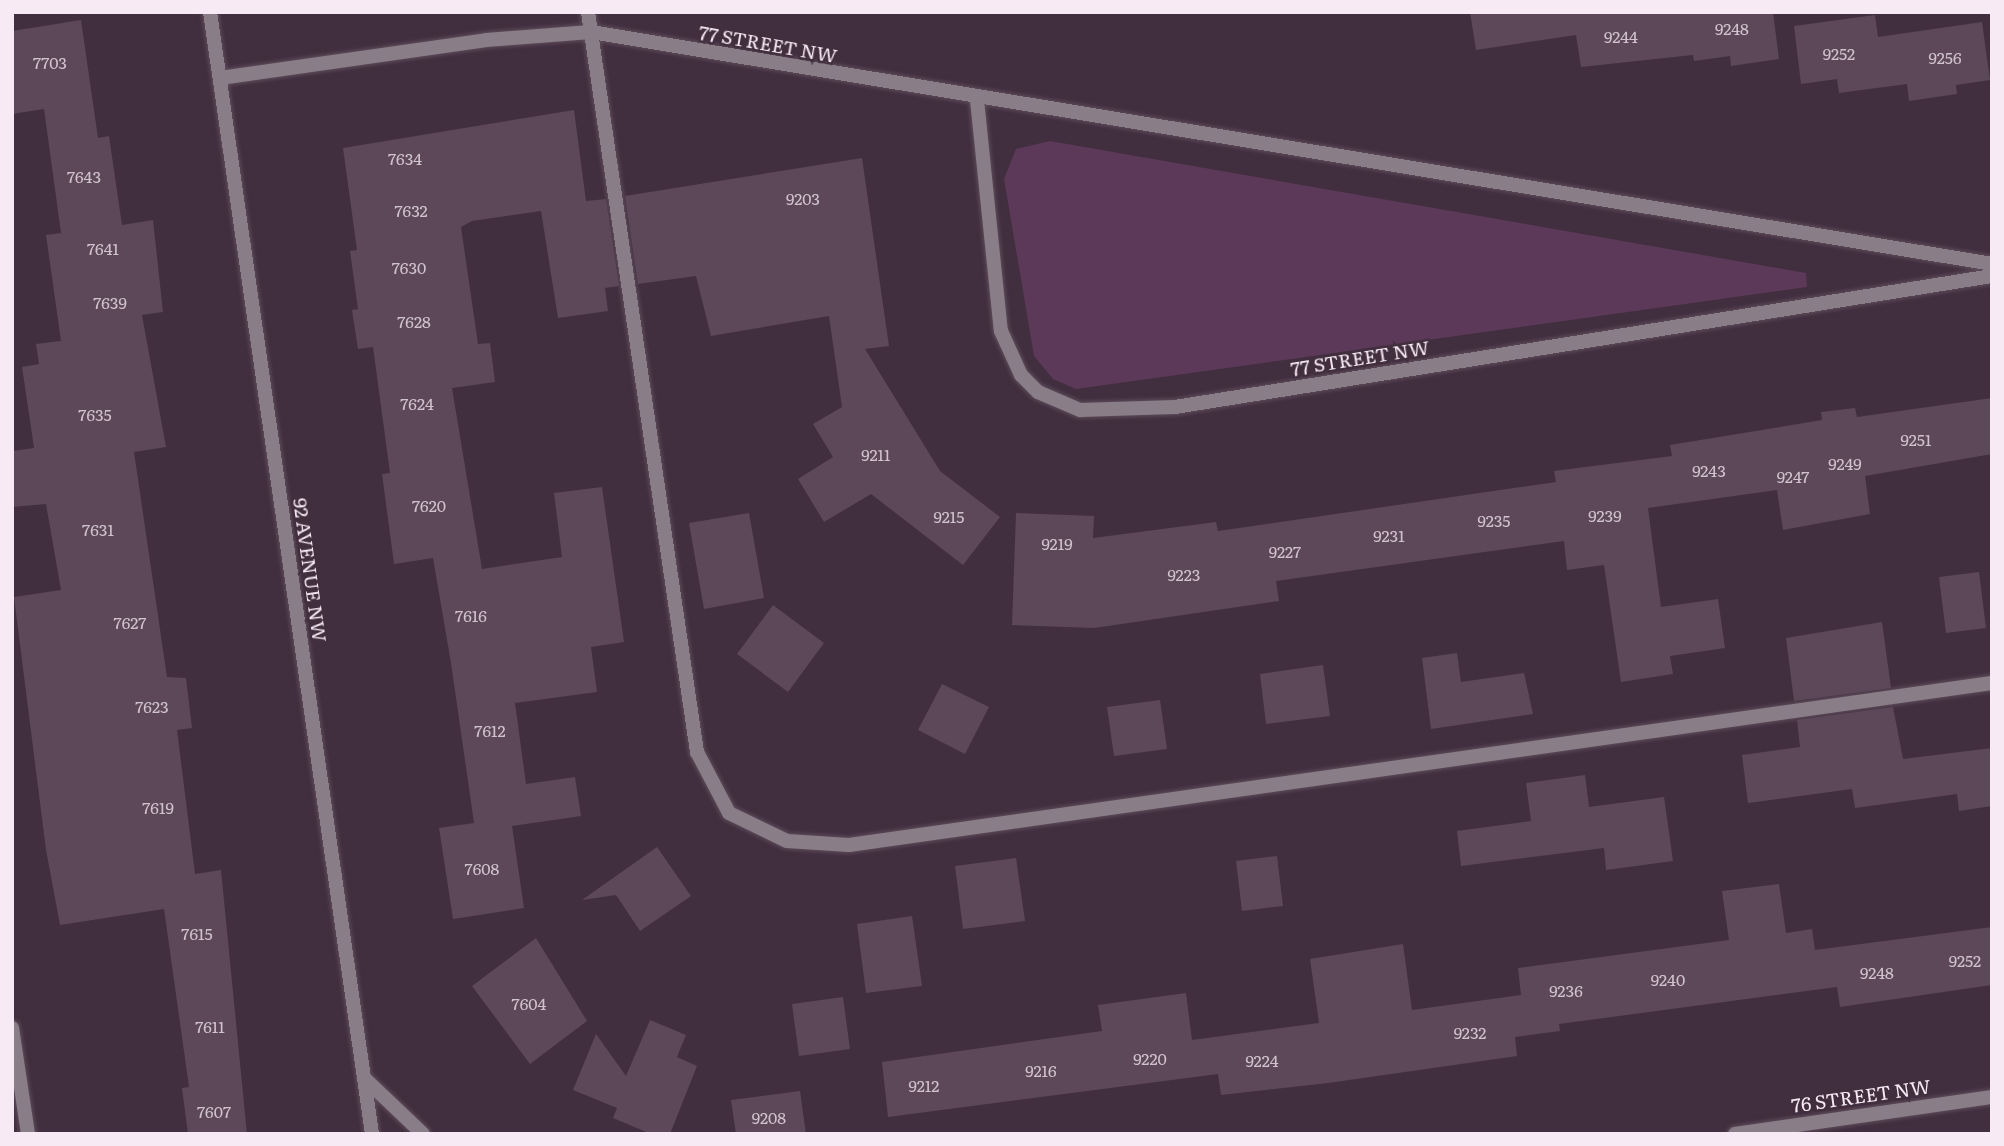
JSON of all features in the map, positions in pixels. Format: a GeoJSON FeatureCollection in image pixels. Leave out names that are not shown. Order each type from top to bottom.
{"type":"FeatureCollection","features":[{"type":"Feature","properties":{"kind":"street","name":"92 AVENUE NW"},"geometry":{"type":"LineString","coordinates":[[211,12],[372,1134]]}},
{"type":"Feature","properties":{"kind":"street"},"geometry":{"type":"LineString","coordinates":[[589,12],[697,752],[729,813],[787,841],[849,845],[1992,683]]}},
{"type":"Feature","properties":{"kind":"street","name":"77 STREET NW"},"geometry":{"type":"LineString","coordinates":[[220,78],[486,40],[592,32],[977,100],[1992,264]]}},
{"type":"Feature","properties":{"kind":"street","name":"77 STREET NW"},"geometry":{"type":"LineString","coordinates":[[977,100],[1001,331],[1021,375],[1038,392],[1080,410],[1175,407],[1992,276]]}},
{"type":"Feature","properties":{"kind":"street"},"geometry":{"type":"LineString","coordinates":[[12,1028],[28,1134]]}},
{"type":"Feature","properties":{"kind":"street"},"geometry":{"type":"LineString","coordinates":[[364,1078],[423,1134]]}},
{"type":"Feature","properties":{"kind":"street","name":"76 STREET NW"},"geometry":{"type":"LineString","coordinates":[[1735,1134],[1992,1097]]}},
{"type":"Feature","properties":{"kind":"shaded area"},"geometry":{"type":"Polygon","coordinates":[[[1050,141],[1806,273],[1807,287],[1076,389],[1053,379],[1034,356],[1004,179],[1016,149],[1050,141]]]}},
{"type":"Feature","properties":{"kind":"building"},"geometry":{"type":"Polygon","coordinates":[[[1470,12],[1773,12],[1779,59],[1731,66],[1730,56],[1694,61],[1693,55],[1581,67],[1576,35],[1476,50],[1470,12]]]}},
{"type":"Feature","properties":{"kind":"building"},"geometry":{"type":"Polygon","coordinates":[[[1875,15],[1878,37],[1982,22],[1990,80],[1956,85],[1957,94],[1909,101],[1907,84],[1839,93],[1837,79],[1801,84],[1794,26],[1875,15]]]}},
{"type":"Feature","properties":{"kind":"building"},"geometry":{"type":"Polygon","coordinates":[[[81,20],[98,138],[109,136],[122,225],[153,220],[163,312],[142,315],[166,447],[134,452],[167,677],[186,678],[192,728],[177,730],[195,874],[221,870],[247,1134],[188,1134],[182,1088],[189,1087],[164,909],[60,925],[46,850],[14,597],[61,590],[46,504],[12,507],[12,451],[34,448],[22,367],[39,364],[36,344],[61,341],[46,235],[61,233],[44,109],[12,114],[12,31],[81,20]]]}},
{"type":"Feature","properties":{"kind":"building"},"geometry":{"type":"Polygon","coordinates":[[[574,110],[586,201],[606,199],[619,286],[605,288],[608,311],[558,318],[541,211],[472,221],[461,227],[478,344],[490,343],[495,382],[452,388],[482,569],[562,557],[554,493],[602,487],[624,642],[591,647],[597,692],[515,703],[526,784],[575,777],[581,816],[512,826],[524,908],[453,919],[439,828],[474,823],[433,558],[394,564],[382,474],[390,473],[373,347],[358,349],[352,310],[358,309],[350,251],[357,250],[343,148],[574,110]]]}},
{"type":"Feature","properties":{"kind":"building"},"geometry":{"type":"Polygon","coordinates":[[[862,158],[889,346],[865,349],[940,471],[1000,517],[963,565],[871,494],[824,522],[798,479],[833,457],[813,424],[842,407],[829,316],[711,336],[696,276],[638,284],[625,196],[862,158]]]}},
{"type":"Feature","properties":{"kind":"building"},"geometry":{"type":"Polygon","coordinates":[[[1992,398],[1992,454],[1865,476],[1870,514],[1783,530],[1777,490],[1648,508],[1661,607],[1718,599],[1725,648],[1670,656],[1673,674],[1621,682],[1604,565],[1567,570],[1564,541],[1276,581],[1279,601],[1094,628],[1012,625],[1016,513],[1094,516],[1093,538],[1216,522],[1218,531],[1556,482],[1554,471],[1672,456],[1670,445],[1822,420],[1821,412],[1855,408],[1857,417],[1992,398]]]}},
{"type":"Feature","properties":{"kind":"building"},"geometry":{"type":"Polygon","coordinates":[[[749,513],[764,598],[704,609],[689,523],[749,513]]]}},
{"type":"Feature","properties":{"kind":"building"},"geometry":{"type":"Polygon","coordinates":[[[1979,572],[1986,628],[1946,633],[1939,577],[1979,572]]]}},
{"type":"Feature","properties":{"kind":"building"},"geometry":{"type":"Polygon","coordinates":[[[773,605],[824,643],[788,692],[737,654],[773,605]]]}},
{"type":"Feature","properties":{"kind":"building"},"geometry":{"type":"Polygon","coordinates":[[[1882,622],[1891,688],[1794,701],[1786,638],[1882,622]]]}},
{"type":"Feature","properties":{"kind":"building"},"geometry":{"type":"Polygon","coordinates":[[[1457,653],[1461,682],[1524,673],[1533,714],[1431,729],[1422,658],[1457,653]]]}},
{"type":"Feature","properties":{"kind":"building"},"geometry":{"type":"Polygon","coordinates":[[[1323,665],[1330,716],[1266,724],[1260,674],[1323,665]]]}},
{"type":"Feature","properties":{"kind":"building"},"geometry":{"type":"Polygon","coordinates":[[[942,684],[989,707],[965,754],[918,730],[942,684]]]}},
{"type":"Feature","properties":{"kind":"building"},"geometry":{"type":"Polygon","coordinates":[[[1160,700],[1167,749],[1114,756],[1107,707],[1160,700]]]}},
{"type":"Feature","properties":{"kind":"building"},"geometry":{"type":"Polygon","coordinates":[[[1893,707],[1903,759],[1992,748],[1992,806],[1959,811],[1957,794],[1855,808],[1852,789],[1748,803],[1742,755],[1800,747],[1797,720],[1893,707]]]}},
{"type":"Feature","properties":{"kind":"building"},"geometry":{"type":"Polygon","coordinates":[[[1585,775],[1589,807],[1664,797],[1673,861],[1606,870],[1604,848],[1461,866],[1457,831],[1531,821],[1526,783],[1585,775]]]}},
{"type":"Feature","properties":{"kind":"building"},"geometry":{"type":"Polygon","coordinates":[[[657,847],[691,896],[640,931],[616,895],[582,900],[657,847]]]}},
{"type":"Feature","properties":{"kind":"building"},"geometry":{"type":"Polygon","coordinates":[[[1277,856],[1283,906],[1242,911],[1236,861],[1277,856]]]}},
{"type":"Feature","properties":{"kind":"building"},"geometry":{"type":"Polygon","coordinates":[[[1016,858],[1025,921],[963,929],[955,866],[1016,858]]]}},
{"type":"Feature","properties":{"kind":"building"},"geometry":{"type":"Polygon","coordinates":[[[1779,884],[1786,933],[1812,929],[1815,950],[1992,927],[1992,985],[1840,1007],[1837,987],[1559,1024],[1560,1031],[1515,1037],[1517,1056],[1328,1083],[1221,1095],[1218,1074],[888,1117],[882,1062],[1102,1031],[1098,1005],[1186,993],[1192,1040],[1319,1023],[1310,959],[1403,944],[1412,1010],[1521,995],[1518,968],[1729,940],[1722,891],[1779,884]]]}},
{"type":"Feature","properties":{"kind":"building"},"geometry":{"type":"Polygon","coordinates":[[[912,916],[922,986],[866,993],[857,924],[912,916]]]}},
{"type":"Feature","properties":{"kind":"building"},"geometry":{"type":"Polygon","coordinates":[[[536,938],[587,1021],[530,1064],[472,986],[536,938]]]}},
{"type":"Feature","properties":{"kind":"building"},"geometry":{"type":"Polygon","coordinates":[[[843,997],[850,1049],[799,1056],[792,1004],[843,997]]]}},
{"type":"Feature","properties":{"kind":"building"},"geometry":{"type":"Polygon","coordinates":[[[650,1020],[686,1035],[677,1057],[697,1066],[670,1134],[651,1134],[613,1118],[617,1108],[573,1090],[596,1034],[626,1076],[650,1020]]]}},
{"type":"Feature","properties":{"kind":"building"},"geometry":{"type":"Polygon","coordinates":[[[800,1091],[806,1134],[736,1134],[731,1100],[800,1091]]]}}]}
